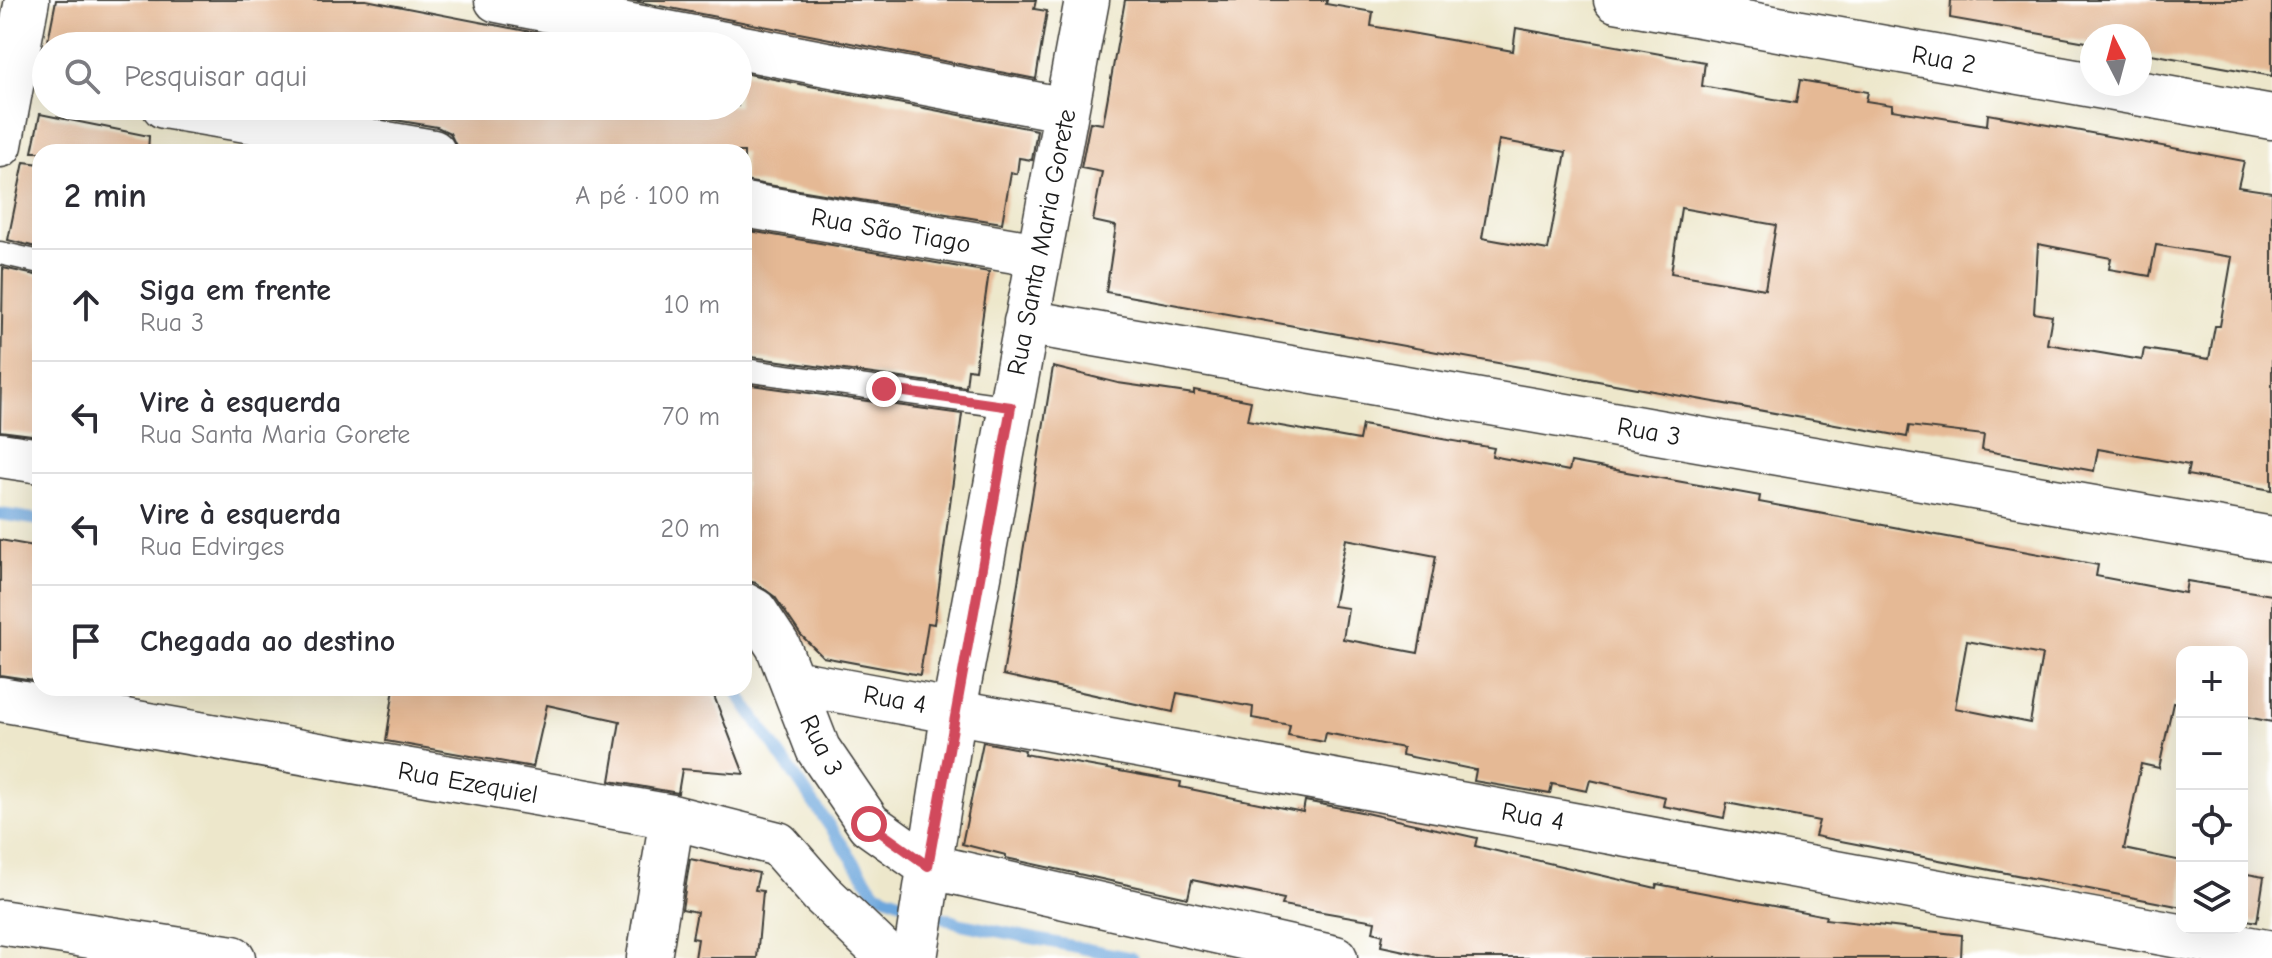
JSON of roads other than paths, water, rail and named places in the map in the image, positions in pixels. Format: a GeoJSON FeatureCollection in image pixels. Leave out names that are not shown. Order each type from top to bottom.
{"type":"FeatureCollection","features":[{"type":"Feature","properties":{"kind":"street"},"geometry":{"type":"LineString","coordinates":[[0,145],[19,81],[27,0]]}},
{"type":"Feature","properties":{"kind":"street"},"geometry":{"type":"LineString","coordinates":[[497,0],[664,32]]}},
{"type":"Feature","properties":{"kind":"street","name":"Rua Santa Maria Gorete"},"geometry":{"type":"LineString","coordinates":[[906,954],[927,872],[954,710],[1087,0]]}},
{"type":"Feature","properties":{"kind":"street","name":"Rua 2"},"geometry":{"type":"LineString","coordinates":[[1616,0],[2272,117]]}},
{"type":"Feature","properties":{"kind":"street"},"geometry":{"type":"LineString","coordinates":[[752,49],[1066,110]]}},
{"type":"Feature","properties":{"kind":"street"},"geometry":{"type":"LineString","coordinates":[[246,120],[386,144]]}},
{"type":"Feature","properties":{"kind":"street","name":"Rua São Tiago"},"geometry":{"type":"LineString","coordinates":[[752,206],[1039,255]]}},
{"type":"Feature","properties":{"kind":"street","name":"Rua 3"},"geometry":{"type":"LineString","coordinates":[[1026,322],[2272,539]]}},
{"type":"Feature","properties":{"kind":"street"},"geometry":{"type":"LineString","coordinates":[[0,455],[32,460]]}},
{"type":"Feature","properties":{"kind":"street","name":"Rua 3"},"geometry":{"type":"LineString","coordinates":[[752,609],[778,646],[818,749],[869,824],[927,872]]}},
{"type":"Feature","properties":{"kind":"street","name":"Rua 4"},"geometry":{"type":"LineString","coordinates":[[793,682],[2272,953]]}},
{"type":"Feature","properties":{"kind":"street","name":"Rua Ezequiel"},"geometry":{"type":"LineString","coordinates":[[0,699],[672,817],[778,844],[821,893],[906,954]]}},
{"type":"Feature","properties":{"kind":"street"},"geometry":{"type":"LineString","coordinates":[[649,958],[672,817]]}},
{"type":"Feature","properties":{"kind":"street"},"geometry":{"type":"LineString","coordinates":[[927,872],[1335,958]]}},
{"type":"Feature","properties":{"kind":"street"},"geometry":{"type":"LineString","coordinates":[[0,922],[233,958]]}},
{"type":"Feature","properties":{"kind":"lane"},"geometry":{"type":"LineString","coordinates":[[0,253],[32,260]]}},
{"type":"Feature","properties":{"kind":"lane"},"geometry":{"type":"LineString","coordinates":[[752,371],[1011,407]]}},
{"type":"Feature","properties":{"kind":"waterway"},"geometry":{"type":"LineString","coordinates":[[0,514],[32,519]]}},
{"type":"Feature","properties":{"kind":"waterway"},"geometry":{"type":"LineString","coordinates":[[740,696],[875,892],[961,924],[1132,958]]}}]}
